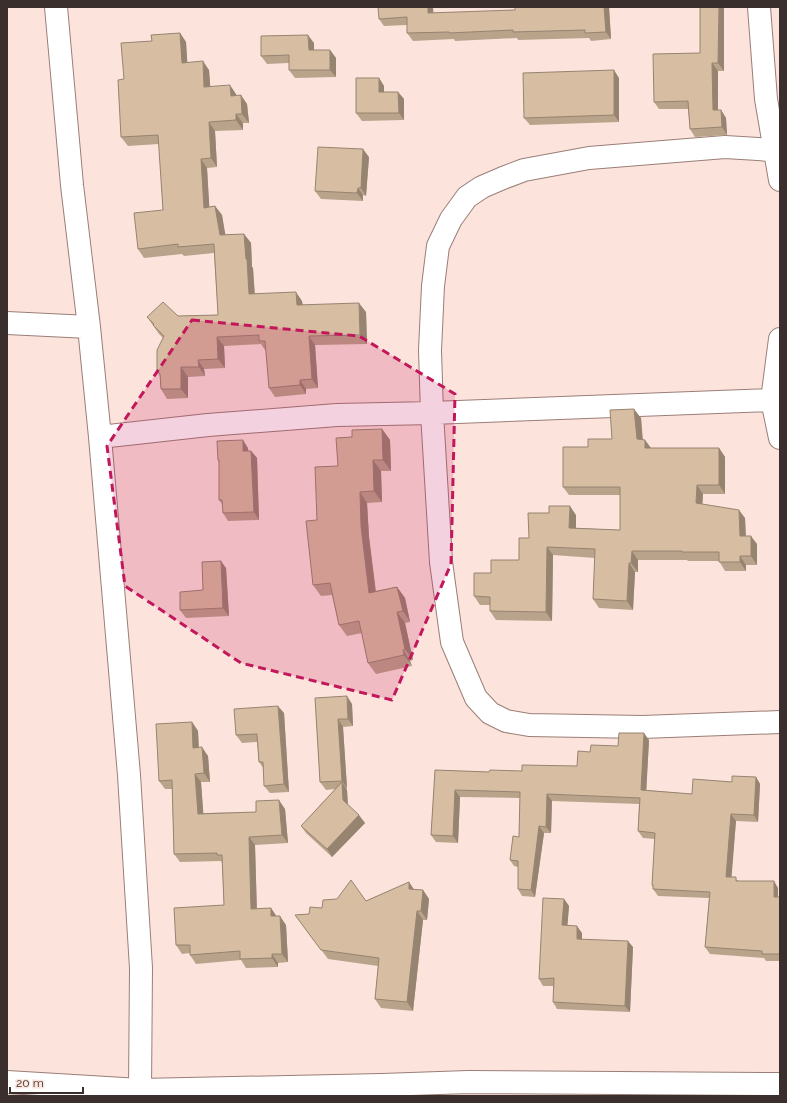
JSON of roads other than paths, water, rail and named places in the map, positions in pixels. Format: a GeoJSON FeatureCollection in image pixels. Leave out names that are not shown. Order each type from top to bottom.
{"type":"FeatureCollection","features":[{"type":"Feature","properties":{"kind":"street"},"geometry":{"type":"LineString","coordinates":[[56,7],[72,185],[89,327],[100,437],[129,775],[140,960],[140,1090]]}},
{"type":"Feature","properties":{"kind":"street"},"geometry":{"type":"LineString","coordinates":[[759,7],[766,98],[778,152],[780,180]]}},
{"type":"Feature","properties":{"kind":"street"},"geometry":{"type":"LineString","coordinates":[[778,152],[726,147],[589,158],[524,170],[482,187],[467,196],[451,219],[438,246],[433,286],[430,350],[432,413],[441,562],[452,642],[476,698],[490,713],[506,721],[529,725],[642,727],[780,722]]}},
{"type":"Feature","properties":{"kind":"street"},"geometry":{"type":"LineString","coordinates":[[7,323],[89,327]]}},
{"type":"Feature","properties":{"kind":"street"},"geometry":{"type":"LineString","coordinates":[[780,339],[772,400],[780,438]]}},
{"type":"Feature","properties":{"kind":"street"},"geometry":{"type":"LineString","coordinates":[[100,437],[208,425],[336,415],[432,413],[772,400]]}},
{"type":"Feature","properties":{"kind":"street"},"geometry":{"type":"LineString","coordinates":[[7,1082],[140,1090],[386,1091],[466,1089],[777,1088]]}}]}
